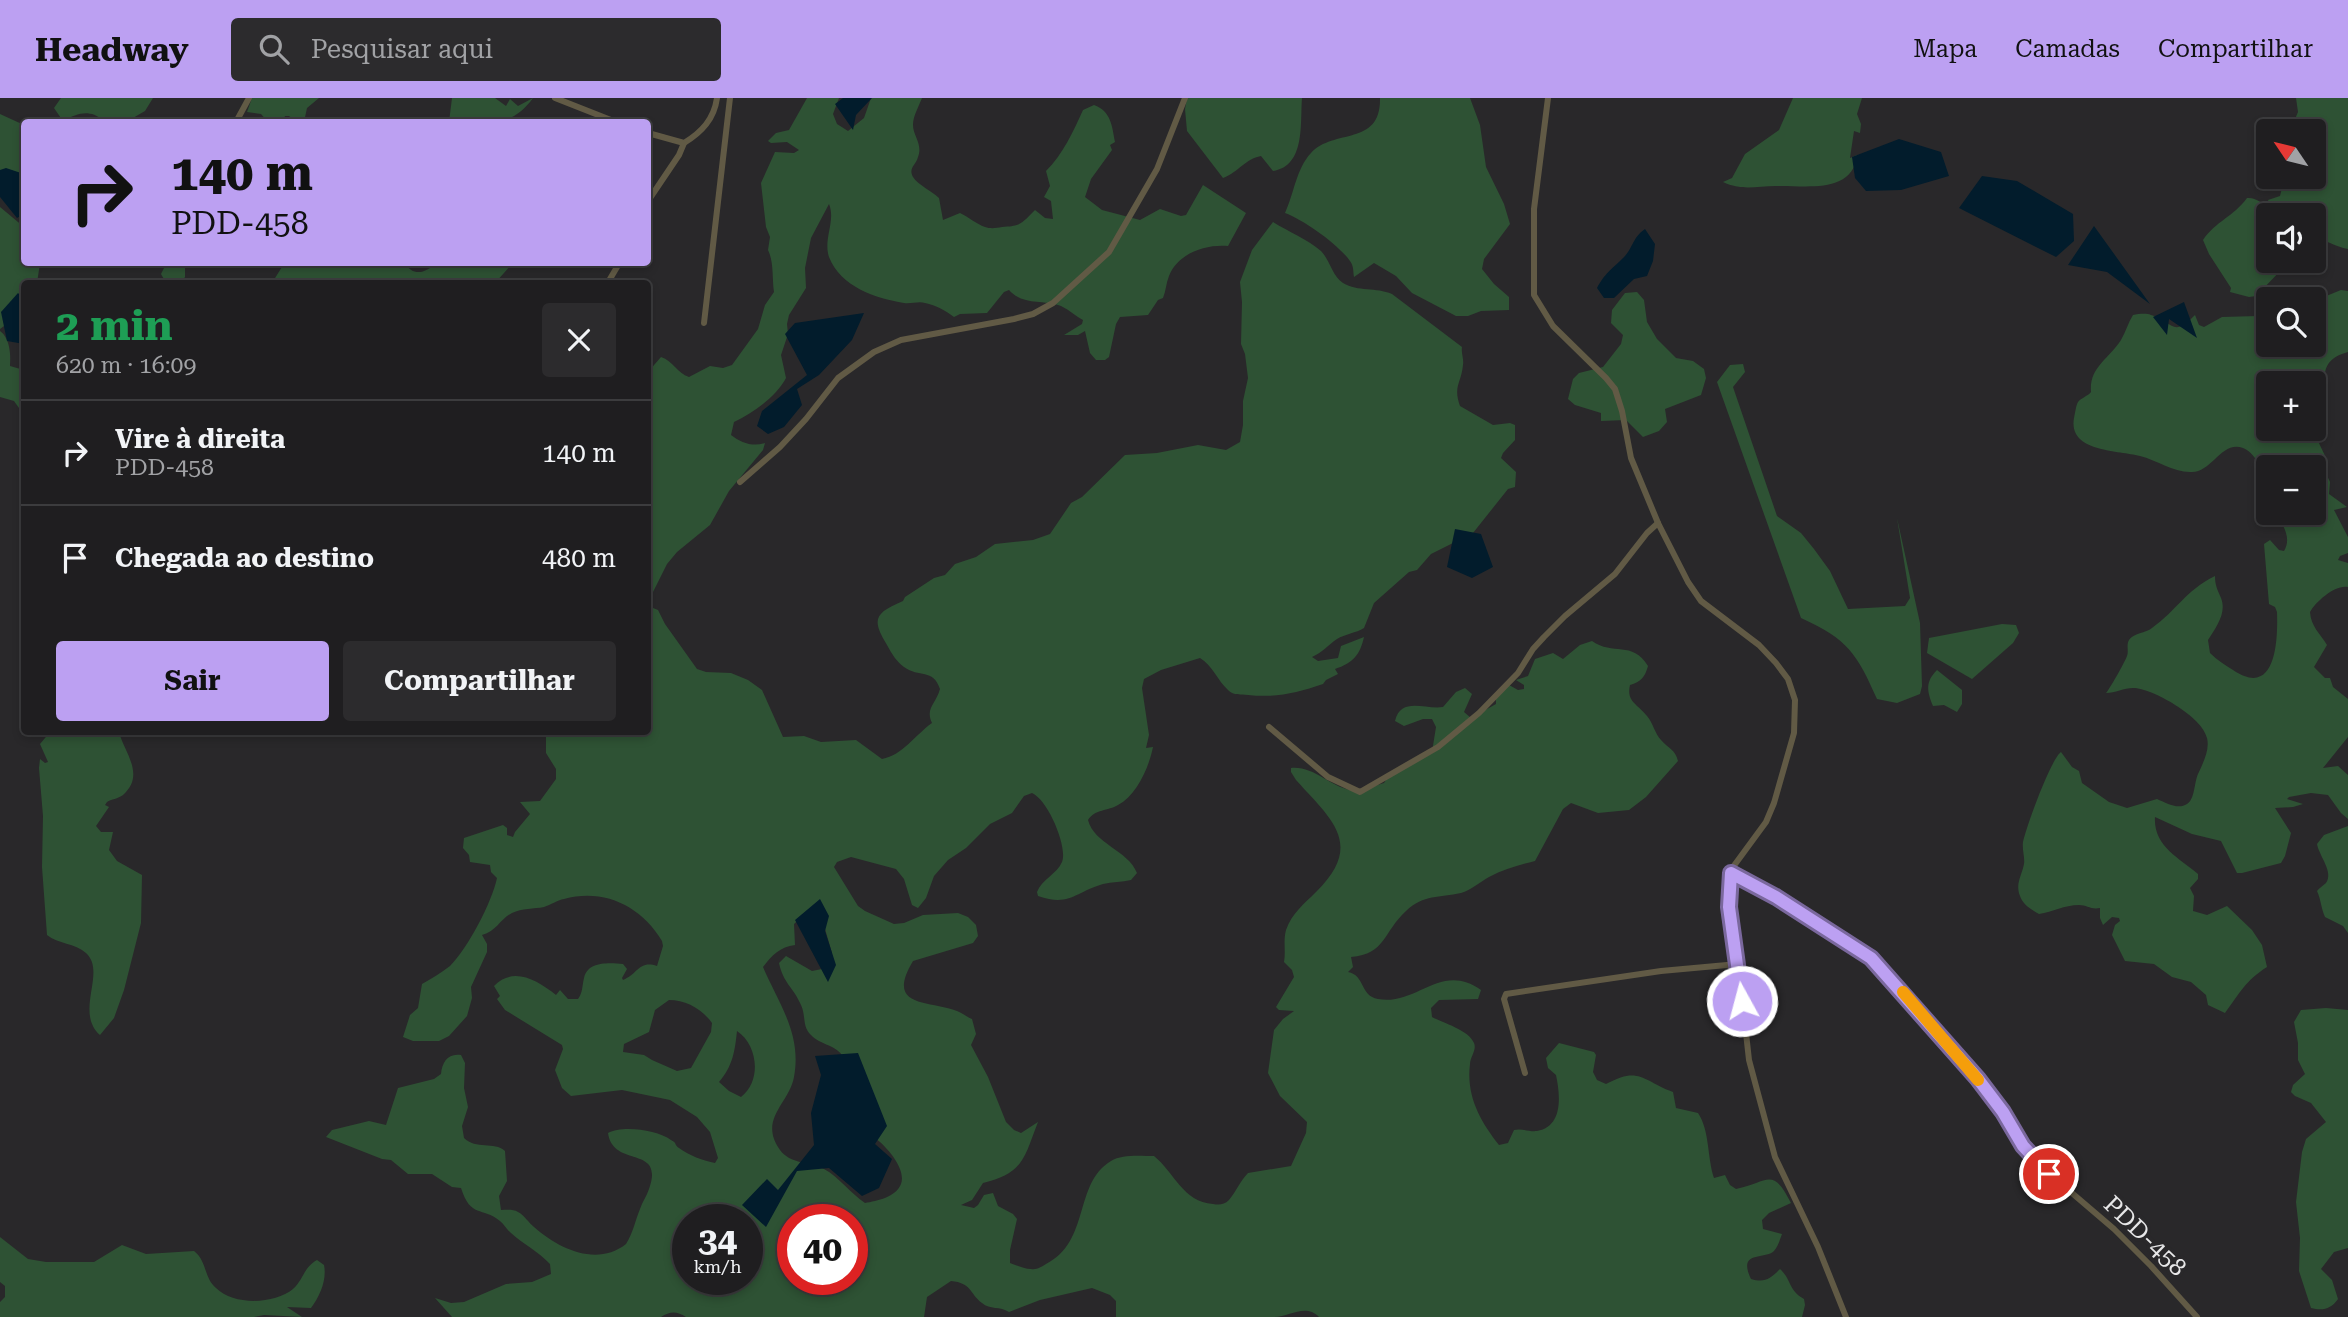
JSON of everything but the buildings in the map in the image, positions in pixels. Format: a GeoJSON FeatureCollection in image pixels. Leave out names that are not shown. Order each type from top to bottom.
{"type":"FeatureCollection","features":[{"type":"Feature","properties":{"kind":"street"},"geometry":{"type":"LineString","coordinates":[[238,119],[249,98]]}},
{"type":"Feature","properties":{"kind":"street"},"geometry":{"type":"LineString","coordinates":[[555,98],[608,119]]}},
{"type":"Feature","properties":{"kind":"street"},"geometry":{"type":"LineString","coordinates":[[651,197],[684,143],[706,126],[713,115],[717,98]]}},
{"type":"Feature","properties":{"kind":"street"},"geometry":{"type":"LineString","coordinates":[[704,323],[730,98]]}},
{"type":"Feature","properties":{"kind":"street"},"geometry":{"type":"LineString","coordinates":[[740,482],[780,447],[838,378],[874,352],[901,340],[965,330],[1033,314],[1060,297],[1109,252],[1157,169],[1185,98]]}},
{"type":"Feature","properties":{"kind":"street"},"geometry":{"type":"LineString","coordinates":[[1548,98],[1534,209],[1534,295],[1553,326],[1615,389],[1631,458],[1658,523],[1696,595],[1759,645],[1788,679],[1795,700],[1794,733],[1774,803],[1766,822],[1737,860],[1731,873],[1729,907],[1749,1060],[1775,1157],[1818,1247],[1846,1317]]}},
{"type":"Feature","properties":{"kind":"street"},"geometry":{"type":"LineString","coordinates":[[651,134],[684,143]]}},
{"type":"Feature","properties":{"kind":"street"},"geometry":{"type":"LineString","coordinates":[[1269,727],[1328,777],[1346,788],[1360,792],[1438,747],[1479,713],[1518,673],[1532,649],[1615,573],[1658,523]]}},
{"type":"Feature","properties":{"kind":"street","name":"PDD-458"},"geometry":{"type":"LineString","coordinates":[[1731,873],[1776,897],[1871,958],[1978,1079],[2038,1164],[2114,1229],[2197,1317]]}},
{"type":"Feature","properties":{"kind":"street"},"geometry":{"type":"LineString","coordinates":[[1525,1073],[1504,999],[1506,994],[1650,973],[1738,964]]}},
{"type":"Feature","properties":{"kind":"green space"},"geometry":{"type":"Polygon","coordinates":[[[61,98],[153,98],[145,111],[131,119],[101,119],[88,113],[62,119],[54,108],[61,98]]]}},
{"type":"Feature","properties":{"kind":"green space"},"geometry":{"type":"Polygon","coordinates":[[[252,98],[319,98],[307,108],[305,119],[285,116],[284,119],[265,119],[261,114],[247,112],[252,98]]]}},
{"type":"Feature","properties":{"kind":"green space"},"geometry":{"type":"Polygon","coordinates":[[[452,98],[495,98],[506,106],[510,99],[518,106],[533,98],[524,108],[507,119],[449,119],[452,98]]]}},
{"type":"Feature","properties":{"kind":"green space"},"geometry":{"type":"Polygon","coordinates":[[[807,98],[839,98],[833,114],[837,124],[848,131],[864,118],[871,98],[922,98],[913,122],[919,152],[912,169],[913,177],[939,198],[943,220],[960,213],[982,226],[996,228],[1017,225],[1035,210],[1045,218],[1053,219],[1051,201],[1044,197],[1050,186],[1046,171],[1063,150],[1083,110],[1094,105],[1107,115],[1115,142],[1110,145],[1112,150],[1091,179],[1085,197],[1102,210],[1140,220],[1160,209],[1186,215],[1203,185],[1246,213],[1228,246],[1202,249],[1179,261],[1169,276],[1163,298],[1158,300],[1148,315],[1120,317],[1109,357],[1096,360],[1090,353],[1085,331],[1078,335],[1064,335],[1082,324],[1083,320],[1061,306],[1026,300],[1009,290],[1004,292],[987,313],[960,314],[954,317],[929,304],[893,301],[860,289],[842,276],[829,257],[829,204],[811,238],[805,268],[806,288],[789,315],[788,334],[781,355],[786,378],[763,404],[734,422],[731,435],[747,444],[765,443],[763,450],[729,491],[710,525],[677,552],[667,564],[651,592],[651,369],[661,357],[689,377],[710,366],[723,368],[732,365],[758,329],[765,305],[774,292],[768,250],[770,237],[766,227],[761,183],[775,152],[794,153],[799,150],[787,142],[768,141],[776,133],[789,130],[807,98]]]}},
{"type":"Feature","properties":{"kind":"green space"},"geometry":{"type":"Polygon","coordinates":[[[1187,98],[1302,98],[1301,130],[1296,152],[1284,167],[1273,171],[1261,156],[1223,178],[1187,131],[1187,98]]]}},
{"type":"Feature","properties":{"kind":"green space"},"geometry":{"type":"Polygon","coordinates":[[[1380,98],[1470,98],[1480,125],[1486,167],[1504,204],[1510,224],[1484,259],[1482,269],[1509,297],[1509,310],[1481,311],[1468,316],[1456,316],[1412,293],[1396,276],[1374,263],[1354,277],[1351,263],[1338,248],[1311,227],[1285,213],[1306,159],[1321,145],[1365,130],[1373,124],[1380,98]]]}},
{"type":"Feature","properties":{"kind":"green space"},"geometry":{"type":"Polygon","coordinates":[[[1793,98],[1862,98],[1857,114],[1861,124],[1860,133],[1854,131],[1850,158],[1857,155],[1854,168],[1847,177],[1826,185],[1813,186],[1743,187],[1723,182],[1732,178],[1745,154],[1779,130],[1793,98]]]}},
{"type":"Feature","properties":{"kind":"green space"},"geometry":{"type":"Polygon","coordinates":[[[2296,98],[2348,98],[2348,249],[2326,241],[2326,203],[2269,203],[2268,200],[2280,196],[2282,189],[2326,189],[2326,119],[2295,119],[2298,112],[2296,98]]]}},
{"type":"Feature","properties":{"kind":"green space"},"geometry":{"type":"Polygon","coordinates":[[[0,114],[21,124],[21,177],[0,178],[0,114]]]}},
{"type":"Feature","properties":{"kind":"green space"},"geometry":{"type":"Polygon","coordinates":[[[2247,198],[2264,203],[2256,203],[2256,273],[2278,273],[2265,287],[2256,287],[2256,296],[2249,297],[2230,292],[2231,288],[2203,240],[2247,198]]]}},
{"type":"Feature","properties":{"kind":"green space"},"geometry":{"type":"Polygon","coordinates":[[[0,207],[21,224],[21,266],[40,266],[37,280],[21,280],[21,313],[0,329],[0,207]]]}},
{"type":"Feature","properties":{"kind":"green space"},"geometry":{"type":"Polygon","coordinates":[[[1273,222],[1321,251],[1343,283],[1355,288],[1392,294],[1462,347],[1463,365],[1457,389],[1460,406],[1493,425],[1515,425],[1515,440],[1501,458],[1516,472],[1515,487],[1508,489],[1473,533],[1431,554],[1417,570],[1409,572],[1374,603],[1364,628],[1337,639],[1312,657],[1318,661],[1338,658],[1341,646],[1364,637],[1355,658],[1335,669],[1338,674],[1323,684],[1277,695],[1235,694],[1224,686],[1200,658],[1161,670],[1144,679],[1142,688],[1149,735],[1146,748],[1153,747],[1149,763],[1131,795],[1114,807],[1094,814],[1088,820],[1097,835],[1133,865],[1137,873],[1131,880],[1103,884],[1065,899],[1038,896],[1039,887],[1060,866],[1063,855],[1059,835],[1050,814],[1032,793],[1024,796],[1012,813],[990,824],[966,848],[948,860],[934,876],[926,898],[918,908],[912,905],[904,879],[896,869],[851,857],[837,862],[834,867],[858,906],[865,911],[894,924],[923,915],[958,913],[968,917],[976,925],[978,936],[973,943],[913,961],[904,987],[907,995],[914,1000],[957,1011],[972,1019],[976,1034],[971,1045],[988,1077],[1006,1122],[1021,1133],[1038,1122],[1025,1154],[1015,1169],[983,1183],[972,1200],[961,1205],[974,1208],[984,1195],[993,1193],[998,1206],[1017,1219],[1010,1263],[1035,1269],[1060,1254],[1070,1241],[1091,1184],[1099,1171],[1115,1159],[1154,1156],[1186,1192],[1203,1202],[1217,1204],[1229,1200],[1248,1173],[1291,1166],[1306,1133],[1307,1122],[1280,1096],[1268,1073],[1274,1030],[1294,1011],[1279,1010],[1276,1007],[1294,977],[1292,970],[1284,962],[1285,934],[1295,914],[1331,875],[1338,860],[1340,846],[1338,833],[1331,820],[1296,780],[1291,768],[1307,770],[1350,790],[1384,783],[1391,772],[1432,752],[1436,727],[1432,719],[1423,719],[1404,726],[1395,721],[1402,709],[1408,706],[1443,707],[1456,692],[1465,688],[1472,694],[1464,712],[1471,718],[1496,704],[1496,697],[1509,685],[1518,690],[1524,689],[1524,685],[1516,680],[1528,676],[1535,659],[1553,653],[1563,659],[1580,645],[1592,641],[1607,648],[1635,653],[1648,666],[1642,678],[1630,685],[1630,695],[1678,761],[1646,797],[1629,810],[1598,813],[1571,803],[1563,809],[1535,861],[1500,872],[1465,892],[1419,902],[1398,919],[1378,947],[1351,957],[1353,967],[1348,972],[1357,977],[1368,994],[1378,999],[1405,996],[1441,982],[1454,980],[1467,982],[1481,990],[1478,999],[1439,1000],[1431,1008],[1432,1017],[1461,1031],[1474,1043],[1469,1076],[1472,1097],[1480,1117],[1499,1145],[1508,1143],[1514,1130],[1537,1131],[1552,1123],[1559,1100],[1556,1075],[1548,1068],[1546,1058],[1559,1043],[1594,1052],[1596,1055],[1593,1072],[1597,1080],[1606,1084],[1634,1075],[1673,1092],[1676,1108],[1698,1113],[1702,1120],[1714,1178],[1725,1175],[1730,1185],[1736,1189],[1774,1180],[1785,1191],[1791,1203],[1769,1213],[1762,1220],[1763,1229],[1782,1234],[1778,1245],[1770,1254],[1754,1258],[1747,1264],[1751,1279],[1760,1281],[1770,1278],[1780,1269],[1795,1292],[1804,1299],[1802,1317],[1319,1317],[1303,1311],[1274,1317],[1116,1317],[1116,1301],[1110,1295],[1092,1288],[1040,1300],[1009,1312],[985,1305],[967,1286],[951,1281],[927,1297],[924,1317],[686,1317],[674,1312],[661,1317],[452,1317],[435,1298],[451,1303],[464,1302],[506,1284],[532,1282],[551,1274],[550,1264],[500,1221],[473,1208],[461,1188],[452,1187],[432,1174],[408,1174],[391,1160],[326,1137],[332,1130],[369,1121],[386,1125],[398,1088],[434,1079],[441,1074],[444,1062],[449,1057],[461,1055],[465,1063],[464,1088],[468,1107],[462,1126],[464,1138],[474,1144],[496,1146],[505,1151],[507,1181],[499,1196],[501,1210],[518,1212],[544,1235],[566,1248],[591,1255],[615,1251],[626,1244],[648,1192],[652,1175],[650,1166],[619,1151],[612,1144],[608,1133],[622,1129],[649,1131],[665,1136],[683,1151],[696,1157],[715,1163],[718,1158],[710,1132],[697,1117],[670,1100],[622,1090],[571,1096],[562,1088],[555,1070],[562,1045],[505,1010],[497,999],[500,996],[494,986],[509,977],[525,977],[556,995],[560,990],[568,999],[578,999],[586,972],[594,966],[623,964],[627,969],[623,980],[642,966],[657,966],[662,941],[632,909],[607,898],[579,896],[512,913],[482,935],[487,944],[487,952],[471,987],[472,998],[467,1016],[449,1036],[439,1041],[413,1041],[403,1037],[410,1015],[418,1008],[422,984],[447,969],[457,958],[478,924],[494,888],[497,878],[491,872],[490,865],[470,862],[469,855],[463,848],[464,838],[503,825],[507,828],[507,835],[513,837],[530,814],[520,802],[540,801],[556,779],[556,769],[546,753],[546,735],[651,735],[651,607],[658,610],[697,669],[731,673],[762,690],[783,737],[804,736],[821,742],[856,740],[882,759],[903,749],[932,723],[930,710],[940,689],[934,678],[910,670],[896,660],[879,629],[878,618],[881,613],[903,601],[934,578],[945,575],[955,564],[976,557],[995,544],[1033,540],[1050,534],[1071,503],[1082,497],[1125,455],[1157,453],[1198,445],[1226,450],[1240,442],[1243,401],[1248,378],[1241,344],[1240,282],[1252,250],[1273,222]],[[808,911],[794,924],[795,945],[777,952],[763,967],[788,1020],[796,1061],[791,1087],[773,1120],[772,1129],[774,1139],[784,1155],[824,1169],[865,1203],[880,1200],[899,1188],[902,1179],[899,1167],[888,1150],[870,1133],[842,1055],[808,1032],[801,1005],[783,976],[779,963],[786,956],[812,971],[822,969],[832,953],[823,922],[808,911]],[[669,1000],[655,1010],[649,1032],[624,1044],[623,1052],[644,1055],[677,1071],[691,1068],[711,1032],[712,1023],[698,1010],[669,1000]],[[737,1031],[730,1064],[719,1082],[741,1097],[752,1082],[755,1063],[744,1037],[737,1031]]]}},
{"type":"Feature","properties":{"kind":"green space"},"geometry":{"type":"Polygon","coordinates":[[[165,266],[185,266],[183,280],[165,280],[161,274],[165,266]]]}},
{"type":"Feature","properties":{"kind":"green space"},"geometry":{"type":"Polygon","coordinates":[[[283,266],[407,266],[420,272],[432,266],[510,266],[498,280],[274,280],[283,266]]]}},
{"type":"Feature","properties":{"kind":"green space"},"geometry":{"type":"Polygon","coordinates":[[[2341,290],[2348,291],[2348,352],[2331,360],[2325,371],[2256,371],[2256,441],[2318,441],[2325,455],[2256,455],[2256,459],[2247,450],[2236,447],[2229,448],[2199,471],[2192,472],[2140,456],[2096,448],[2079,437],[2074,429],[2078,402],[2091,392],[2096,370],[2121,340],[2133,315],[2149,314],[2177,327],[2195,315],[2199,325],[2204,327],[2222,317],[2256,316],[2256,357],[2326,357],[2326,296],[2341,290]]]}},
{"type":"Feature","properties":{"kind":"green space"},"geometry":{"type":"Polygon","coordinates":[[[1637,292],[1644,300],[1647,322],[1657,339],[1676,358],[1693,361],[1704,369],[1706,378],[1701,395],[1665,409],[1667,422],[1659,431],[1643,437],[1626,420],[1601,421],[1601,413],[1575,405],[1568,399],[1573,379],[1579,373],[1603,367],[1621,344],[1623,335],[1611,323],[1612,310],[1625,293],[1637,292]]]}},
{"type":"Feature","properties":{"kind":"green space"},"geometry":{"type":"Polygon","coordinates":[[[0,331],[8,342],[10,366],[21,369],[21,404],[19,408],[14,401],[0,397],[0,331]]]}},
{"type":"Feature","properties":{"kind":"green space"},"geometry":{"type":"Polygon","coordinates":[[[1743,364],[1745,372],[1733,387],[1777,516],[1801,533],[1814,549],[1830,571],[1848,609],[1905,606],[1910,598],[1897,518],[1920,623],[1920,694],[1897,703],[1877,699],[1857,659],[1849,650],[1830,633],[1801,618],[1717,382],[1730,365],[1743,364]]]}},
{"type":"Feature","properties":{"kind":"green space"},"geometry":{"type":"Polygon","coordinates":[[[2326,473],[2330,482],[2329,494],[2347,507],[2334,510],[2348,537],[2348,553],[2340,556],[2338,560],[2348,563],[2348,587],[2338,588],[2327,594],[2310,612],[2314,626],[2327,645],[2314,667],[2325,678],[2330,678],[2333,687],[2348,699],[2348,737],[2323,768],[2338,766],[2348,775],[2348,819],[2328,795],[2311,793],[2289,797],[2287,799],[2303,804],[2275,808],[2291,833],[2281,863],[2237,873],[2221,841],[2192,834],[2155,817],[2155,827],[2163,844],[2198,874],[2198,879],[2190,888],[2194,896],[2193,911],[2207,915],[2227,906],[2252,930],[2262,945],[2267,967],[2248,982],[2225,1013],[2208,1005],[2206,995],[2191,982],[2172,977],[2154,964],[2125,961],[2112,935],[2119,918],[2112,917],[2103,925],[2100,908],[2074,905],[2039,914],[2028,906],[2021,899],[2018,887],[2024,864],[2023,842],[2045,780],[2061,752],[2072,767],[2079,771],[2082,783],[2109,802],[2127,808],[2157,799],[2176,806],[2190,802],[2207,752],[2208,743],[2203,730],[2176,705],[2152,693],[2133,688],[2106,693],[2126,659],[2131,638],[2152,628],[2188,594],[2215,576],[2223,609],[2208,640],[2210,653],[2247,677],[2258,677],[2266,672],[2275,651],[2277,612],[2275,607],[2269,604],[2264,544],[2270,540],[2279,550],[2284,551],[2286,532],[2282,525],[2326,525],[2326,473]]]}},
{"type":"Feature","properties":{"kind":"green space"},"geometry":{"type":"Polygon","coordinates":[[[2002,624],[2016,625],[2019,633],[2013,643],[1972,679],[1927,653],[1929,638],[2002,624]]]}},
{"type":"Feature","properties":{"kind":"green space"},"geometry":{"type":"Polygon","coordinates":[[[1937,670],[1962,690],[1962,704],[1957,712],[1944,705],[1933,706],[1928,687],[1937,670]]]}},
{"type":"Feature","properties":{"kind":"green space"},"geometry":{"type":"Polygon","coordinates":[[[48,735],[120,735],[132,764],[133,780],[130,787],[121,796],[107,802],[105,805],[109,807],[96,826],[101,832],[113,832],[109,850],[117,861],[142,875],[141,923],[124,990],[114,1018],[100,1035],[93,1026],[90,1015],[92,961],[82,950],[47,935],[39,768],[40,759],[48,762],[40,744],[48,735]]]}},
{"type":"Feature","properties":{"kind":"green space"},"geometry":{"type":"Polygon","coordinates":[[[2348,826],[2348,933],[2343,926],[2325,917],[2317,891],[2326,883],[2328,874],[2317,844],[2324,835],[2348,826]]]}},
{"type":"Feature","properties":{"kind":"green space"},"geometry":{"type":"Polygon","coordinates":[[[2301,1010],[2348,1010],[2348,1248],[2334,1252],[2321,1269],[2332,1280],[2338,1299],[2330,1307],[2319,1309],[2311,1308],[2299,1271],[2300,1238],[2296,1202],[2306,1139],[2326,1122],[2311,1103],[2291,1092],[2293,1085],[2305,1074],[2298,1060],[2294,1022],[2301,1010]]]}},
{"type":"Feature","properties":{"kind":"green space"},"geometry":{"type":"Polygon","coordinates":[[[0,1237],[28,1259],[46,1262],[94,1262],[122,1245],[146,1254],[194,1251],[216,1288],[233,1298],[244,1300],[265,1300],[285,1294],[297,1285],[309,1266],[317,1260],[324,1265],[324,1282],[311,1308],[287,1307],[302,1317],[0,1317],[0,1302],[5,1297],[5,1286],[0,1282],[0,1237]]]}},
{"type":"Feature","properties":{"kind":"water"},"geometry":{"type":"Polygon","coordinates":[[[843,98],[872,98],[856,115],[853,130],[835,104],[843,98]]]}},
{"type":"Feature","properties":{"kind":"water"},"geometry":{"type":"Polygon","coordinates":[[[1899,139],[1941,152],[1949,176],[1901,190],[1866,191],[1855,178],[1852,157],[1899,139]]]}},
{"type":"Feature","properties":{"kind":"water"},"geometry":{"type":"Polygon","coordinates":[[[6,168],[21,173],[21,216],[17,218],[0,197],[0,170],[6,168]]]}},
{"type":"Feature","properties":{"kind":"water"},"geometry":{"type":"Polygon","coordinates":[[[1982,176],[2017,181],[2073,214],[2074,241],[2056,257],[1959,208],[1982,176]]]}},
{"type":"Feature","properties":{"kind":"water"},"geometry":{"type":"Polygon","coordinates":[[[2094,226],[2150,304],[2107,272],[2068,265],[2094,226]]]}},
{"type":"Feature","properties":{"kind":"water"},"geometry":{"type":"Polygon","coordinates":[[[1645,229],[1655,244],[1653,261],[1647,276],[1634,279],[1614,298],[1604,298],[1597,288],[1645,229]]]}},
{"type":"Feature","properties":{"kind":"water"},"geometry":{"type":"Polygon","coordinates":[[[18,293],[21,296],[21,343],[7,341],[1,312],[18,293]]]}},
{"type":"Feature","properties":{"kind":"water"},"geometry":{"type":"Polygon","coordinates":[[[2184,302],[2197,338],[2169,319],[2167,335],[2153,317],[2184,302]]]}},
{"type":"Feature","properties":{"kind":"water"},"geometry":{"type":"Polygon","coordinates":[[[864,313],[852,340],[819,375],[797,389],[802,405],[784,427],[768,434],[757,426],[762,411],[807,375],[785,334],[795,323],[864,313]]]}},
{"type":"Feature","properties":{"kind":"water"},"geometry":{"type":"Polygon","coordinates":[[[1455,529],[1481,534],[1493,567],[1472,578],[1447,567],[1455,529]]]}},
{"type":"Feature","properties":{"kind":"water"},"geometry":{"type":"Polygon","coordinates":[[[820,899],[829,916],[825,931],[836,965],[828,982],[795,920],[820,899]]]}},
{"type":"Feature","properties":{"kind":"water"},"geometry":{"type":"Polygon","coordinates":[[[858,1053],[887,1126],[875,1144],[892,1159],[879,1188],[862,1196],[829,1168],[797,1171],[766,1227],[763,1224],[763,1204],[743,1204],[767,1179],[778,1190],[814,1145],[811,1113],[821,1075],[815,1056],[858,1053]]]}},
{"type":"Feature","properties":{"kind":"slow traffic"},"geometry":{"type":"LineString","coordinates":[[1903,992],[1978,1080]]}},
{"type":"Feature","properties":{"kind":"route"},"geometry":{"type":"LineString","coordinates":[[1742,1001],[1729,907],[1731,873],[1776,897],[1846,941],[1885,971],[1978,1079],[2003,1112],[2023,1146],[2049,1174]]}}]}
